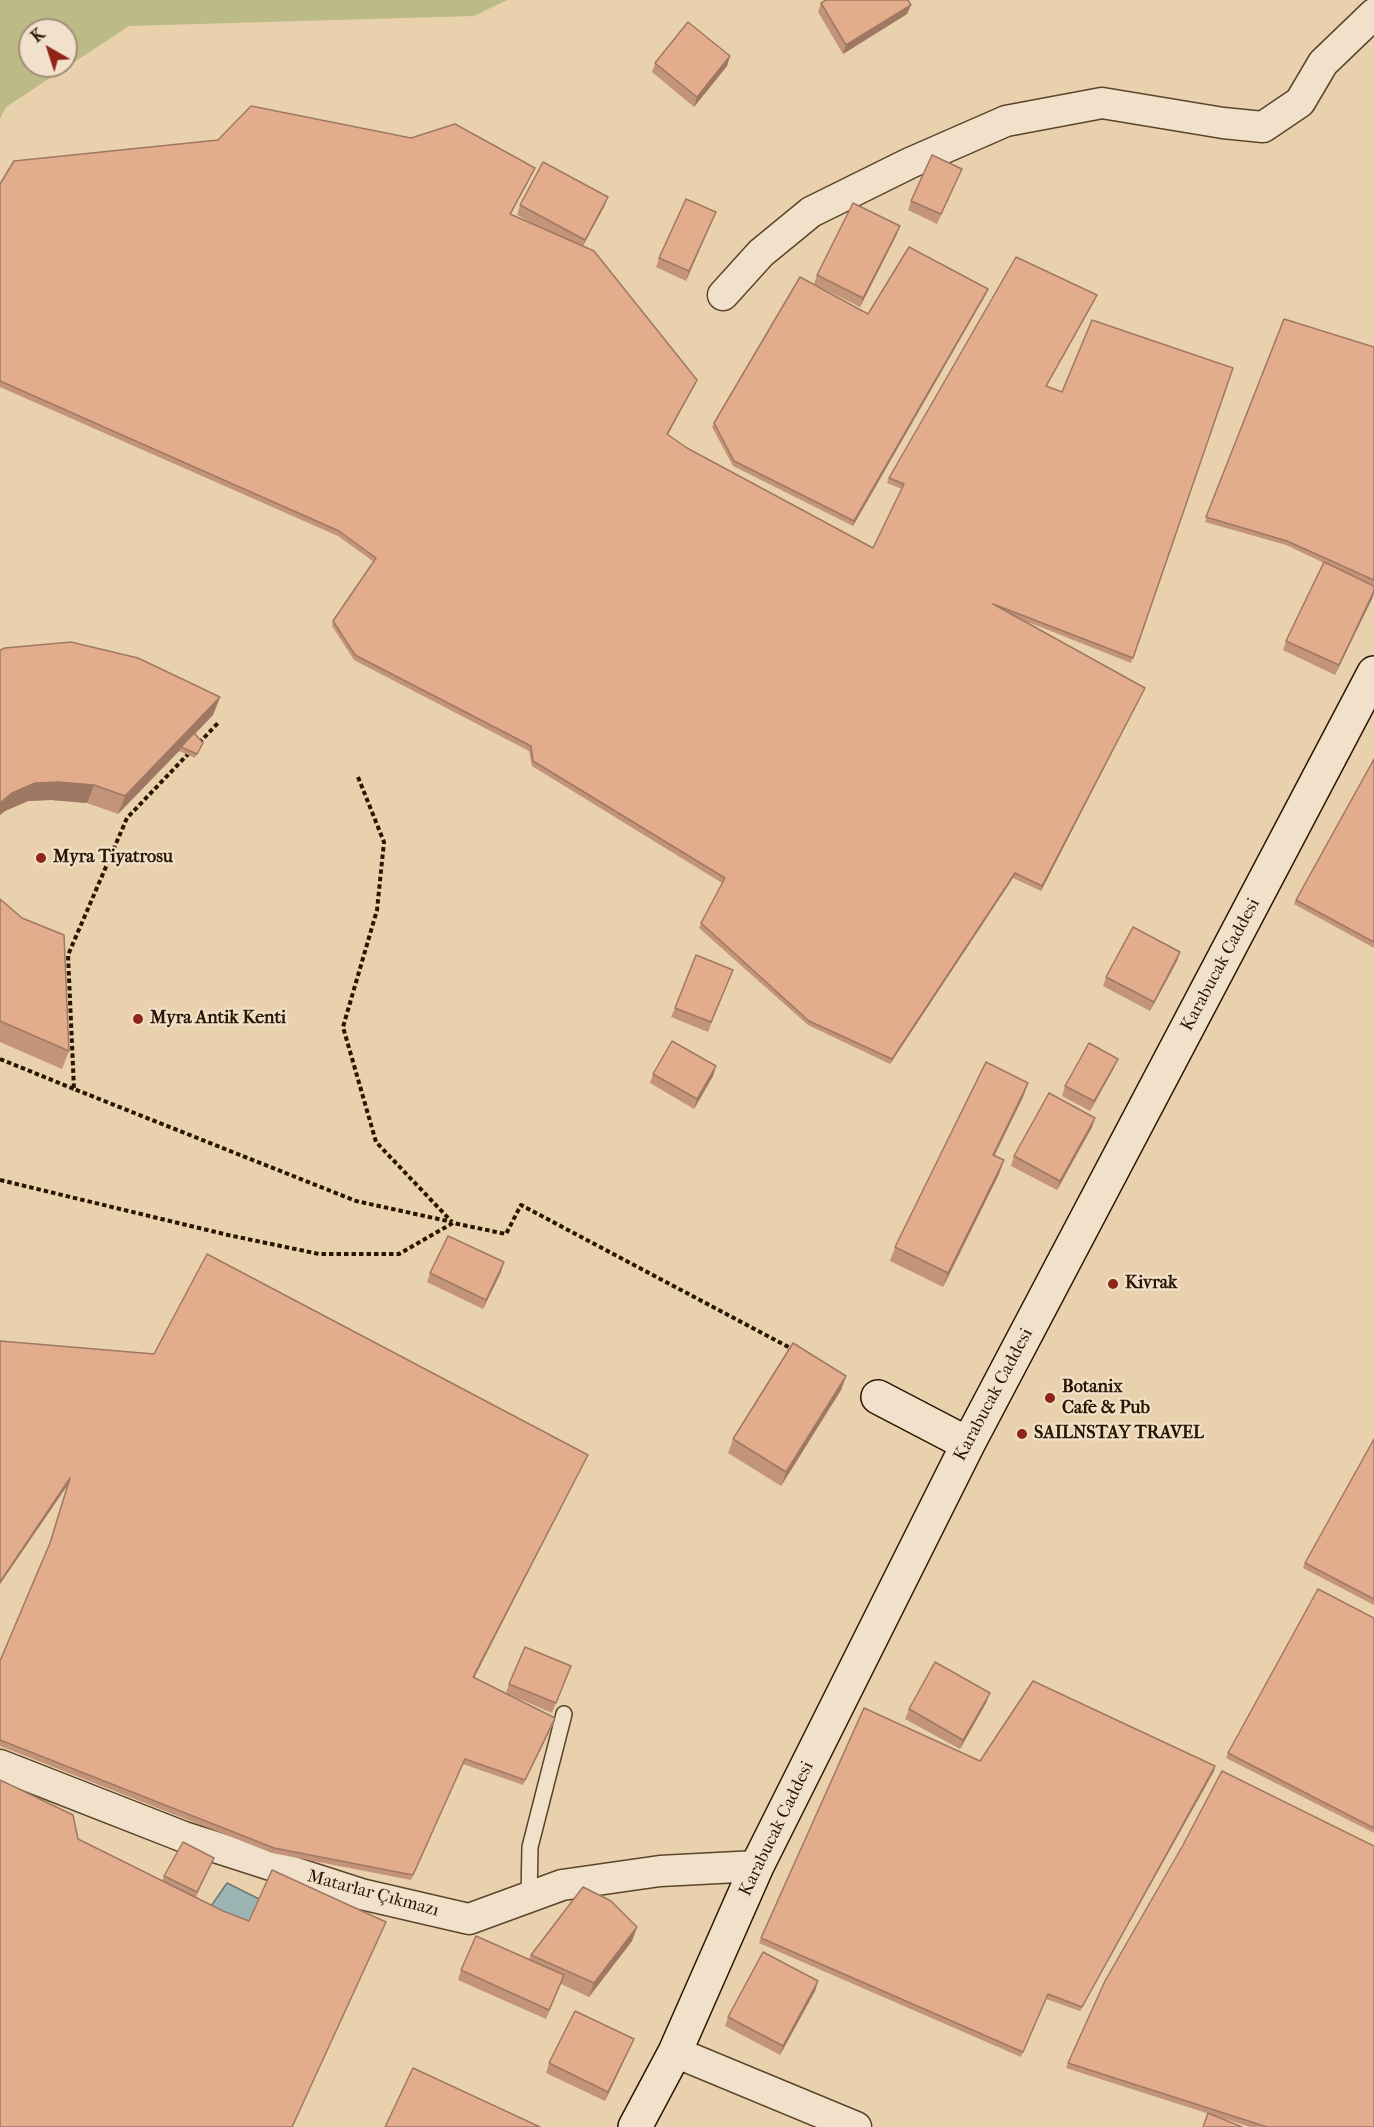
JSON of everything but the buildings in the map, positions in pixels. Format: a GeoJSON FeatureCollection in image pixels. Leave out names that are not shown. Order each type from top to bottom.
{"type":"FeatureCollection","features":[{"type":"Feature","properties":{"kind":"street"},"geometry":{"type":"LineString","coordinates":[[723,295],[761,253],[811,212],[910,163],[1006,121],[1102,103],[1223,123],[1263,127],[1300,102],[1323,63],[1374,14]]}},
{"type":"Feature","properties":{"kind":"street","name":"Karabucak Caddesi"},"geometry":{"type":"LineString","coordinates":[[635,2127],[675,2052],[758,1866],[968,1444],[1374,673]]}},
{"type":"Feature","properties":{"kind":"street"},"geometry":{"type":"LineString","coordinates":[[878,1397],[968,1444]]}},
{"type":"Feature","properties":{"kind":"street","name":"Matarlar Çıkmazı"},"geometry":{"type":"LineString","coordinates":[[0,1765],[184,1837],[360,1894],[470,1919],[562,1885],[660,1871],[758,1866]]}},
{"type":"Feature","properties":{"kind":"street"},"geometry":{"type":"LineString","coordinates":[[675,2052],[855,2127]]}},
{"type":"Feature","properties":{"kind":"lane"},"geometry":{"type":"LineString","coordinates":[[529,1897],[531,1847],[564,1714]]}},
{"type":"Feature","properties":{"kind":"path"},"geometry":{"type":"LineString","coordinates":[[74,1089],[68,955],[127,818],[218,723]]}},
{"type":"Feature","properties":{"kind":"path"},"geometry":{"type":"LineString","coordinates":[[358,777],[384,842],[377,910],[343,1027],[376,1142],[453,1223]]}},
{"type":"Feature","properties":{"kind":"path"},"geometry":{"type":"LineString","coordinates":[[0,1059],[356,1201],[506,1234],[521,1205],[802,1354]]}},
{"type":"Feature","properties":{"kind":"path"},"geometry":{"type":"LineString","coordinates":[[0,1180],[228,1235],[319,1254],[399,1254],[453,1223]]}},
{"type":"Feature","properties":{"kind":"shaded area"},"geometry":{"type":"Polygon","coordinates":[[[0,0],[507,0],[474,16],[129,26],[78,60],[78,18],[18,18],[18,78],[50,78],[6,107],[0,119],[0,0]]]}},
{"type":"Feature","properties":{"kind":"water"},"geometry":{"type":"Polygon","coordinates":[[[227,1883],[259,1899],[248,1926],[209,1909],[227,1883]]]}},
{"type":"Feature","properties":{"kind":"place","name":"Myra Tiyatrosu"},"geometry":{"type":"Point","coordinates":[41,858]}},
{"type":"Feature","properties":{"kind":"place","name":"Myra Antik Kenti"},"geometry":{"type":"Point","coordinates":[138,1019]}},
{"type":"Feature","properties":{"kind":"place","name":"Kivrak"},"geometry":{"type":"Point","coordinates":[1113,1284]}},
{"type":"Feature","properties":{"kind":"place","name":"Botanix Cafe & Pub"},"geometry":{"type":"Point","coordinates":[1050,1398]}},
{"type":"Feature","properties":{"kind":"place","name":"SAILNSTAY TRAVEL"},"geometry":{"type":"Point","coordinates":[1022,1434]}}]}
